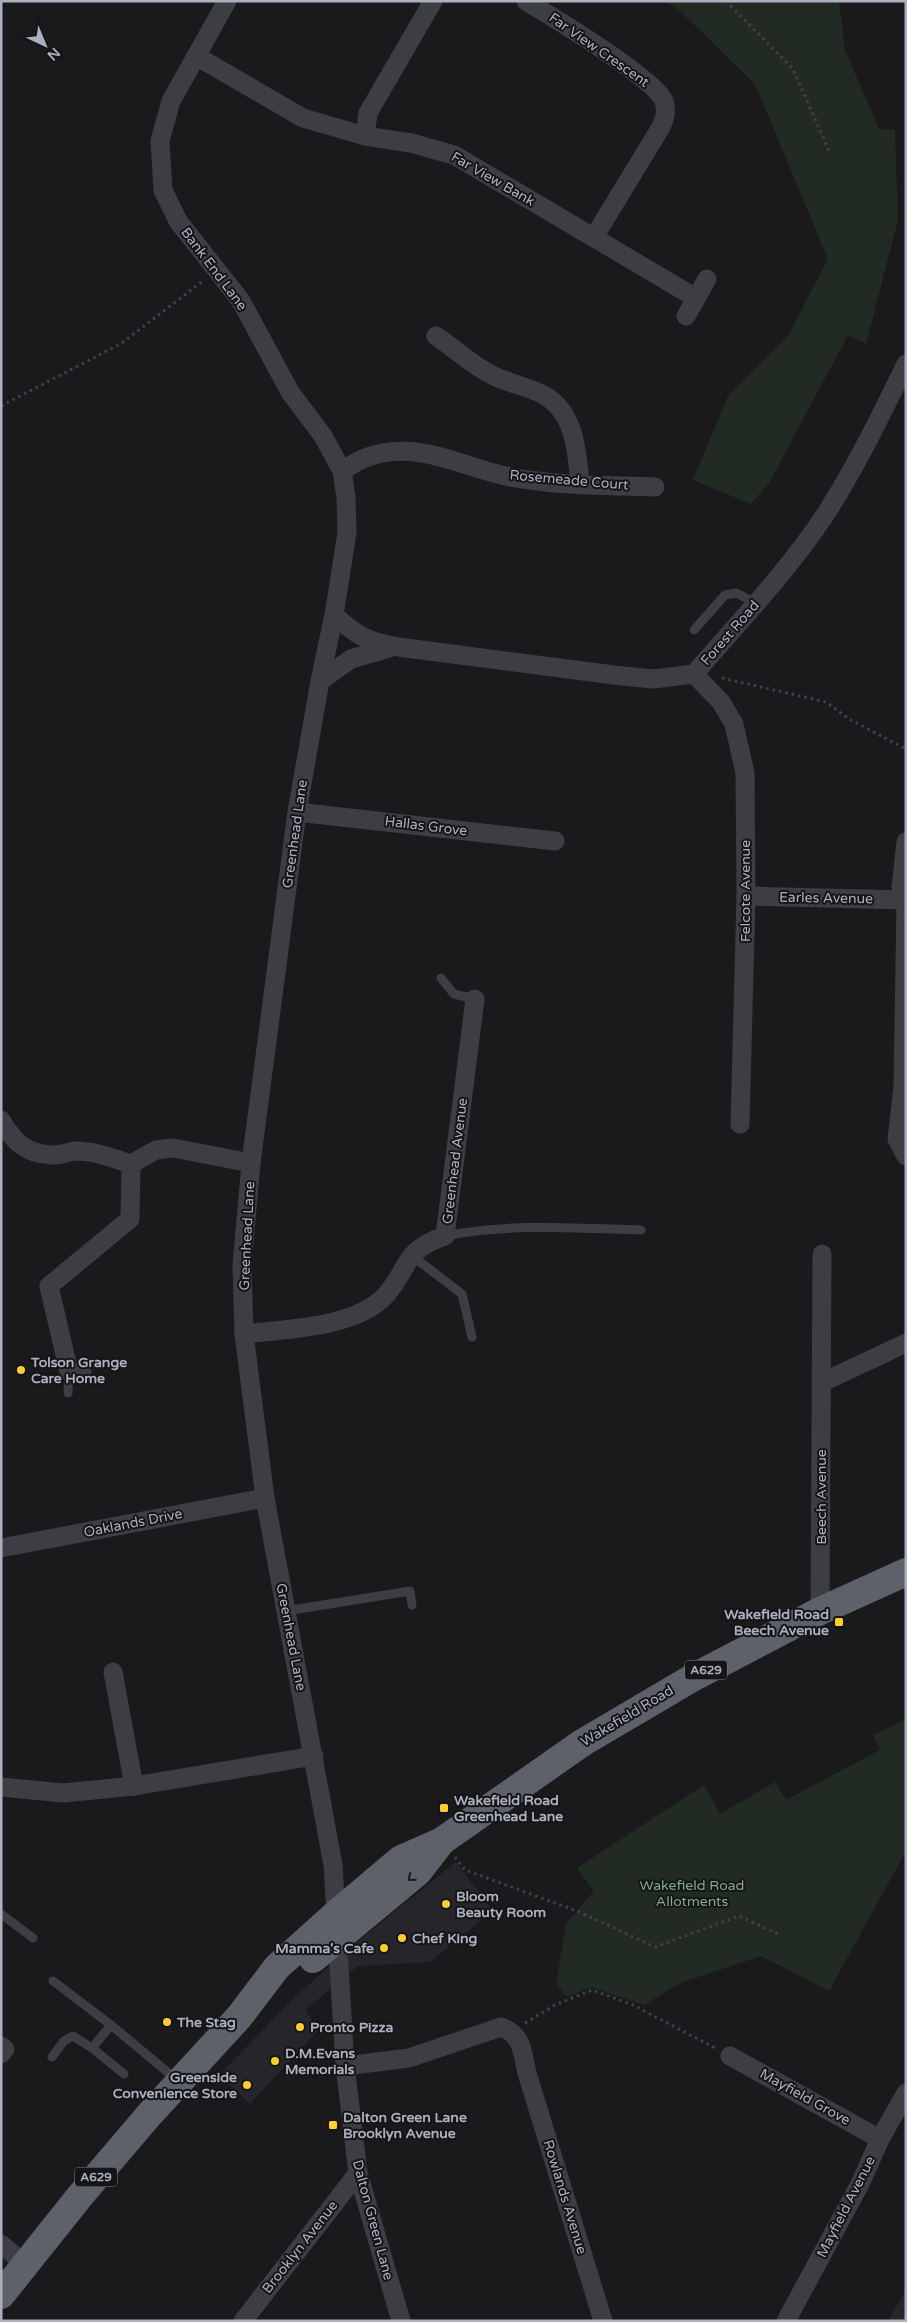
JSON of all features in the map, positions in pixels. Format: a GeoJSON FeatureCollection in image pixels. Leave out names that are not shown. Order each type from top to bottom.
{"type":"FeatureCollection","features":[{"type":"Feature","properties":{"kind":"highway","name":"Wakefield Road"},"geometry":{"type":"LineString","coordinates":[[1,2295],[80,2196],[179,2082],[239,2017],[277,1966],[337,1925],[401,1859],[442,1841],[582,1743],[694,1677],[820,1611],[906,1572]]}},
{"type":"Feature","properties":{"kind":"street","name":"Bank End Lane"},"geometry":{"type":"LineString","coordinates":[[227,1],[171,101],[160,141],[163,190],[178,221],[241,302],[290,392],[323,436],[342,471],[346,497],[347,534],[337,589]]}},
{"type":"Feature","properties":{"kind":"street"},"geometry":{"type":"LineString","coordinates":[[365,136],[368,114],[434,1]]}},
{"type":"Feature","properties":{"kind":"street","name":"Far View Crescent"},"geometry":{"type":"LineString","coordinates":[[526,1],[609,54],[654,88],[663,100],[666,115],[661,127],[594,237]]}},
{"type":"Feature","properties":{"kind":"street","name":"Far View Bank"},"geometry":{"type":"LineString","coordinates":[[196,56],[303,118],[365,136],[411,143],[454,155],[696,298]]}},
{"type":"Feature","properties":{"kind":"street"},"geometry":{"type":"LineString","coordinates":[[686,316],[708,279]]}},
{"type":"Feature","properties":{"kind":"street"},"geometry":{"type":"LineString","coordinates":[[436,336],[492,375],[542,394],[559,406],[571,428],[576,446],[580,484]]}},
{"type":"Feature","properties":{"kind":"street","name":"Forest Road"},"geometry":{"type":"LineString","coordinates":[[334,615],[351,631],[369,641],[398,647],[614,675],[654,678],[698,677],[824,515],[872,433],[906,364]]}},
{"type":"Feature","properties":{"kind":"street","name":"Rosemeade Court"},"geometry":{"type":"LineString","coordinates":[[342,471],[364,458],[380,454],[423,451],[510,477],[580,484],[655,487]]}},
{"type":"Feature","properties":{"kind":"street","name":"Greenhead Lane"},"geometry":{"type":"LineString","coordinates":[[337,589],[334,615],[320,681],[297,812],[251,1163],[242,1265],[244,1334],[265,1498],[333,1866],[337,1925]]}},
{"type":"Feature","properties":{"kind":"street","name":"Forest Road"},"geometry":{"type":"LineString","coordinates":[[320,681],[351,659],[373,651],[398,647]]}},
{"type":"Feature","properties":{"kind":"street","name":"Felcote Avenue"},"geometry":{"type":"LineString","coordinates":[[698,677],[721,702],[734,724],[741,747],[746,801],[744,856],[746,896],[740,1124]]}},
{"type":"Feature","properties":{"kind":"street","name":"Hallas Grove"},"geometry":{"type":"LineString","coordinates":[[297,812],[555,841]]}},
{"type":"Feature","properties":{"kind":"street"},"geometry":{"type":"LineString","coordinates":[[906,842],[901,887],[906,901],[903,1087],[897,1140],[906,1156]]}},
{"type":"Feature","properties":{"kind":"street","name":"Earles Avenue"},"geometry":{"type":"LineString","coordinates":[[746,896],[906,901]]}},
{"type":"Feature","properties":{"kind":"street","name":"Greenhead Avenue"},"geometry":{"type":"LineString","coordinates":[[244,1334],[317,1325],[366,1310],[384,1296],[411,1255],[425,1243],[445,1236],[475,999]]}},
{"type":"Feature","properties":{"kind":"street"},"geometry":{"type":"LineString","coordinates":[[1,1120],[7,1146],[34,1153],[54,1155],[75,1151],[101,1153],[131,1164],[156,1150],[173,1148],[251,1163]]}},
{"type":"Feature","properties":{"kind":"street"},"geometry":{"type":"LineString","coordinates":[[76,1372],[49,1286],[130,1219],[131,1164]]}},
{"type":"Feature","properties":{"kind":"street","name":"Beech Avenue"},"geometry":{"type":"LineString","coordinates":[[820,1611],[822,1254]]}},
{"type":"Feature","properties":{"kind":"street"},"geometry":{"type":"LineString","coordinates":[[821,1383],[906,1343]]}},
{"type":"Feature","properties":{"kind":"street","name":"Oaklands Drive"},"geometry":{"type":"LineString","coordinates":[[1,1548],[265,1498]]}},
{"type":"Feature","properties":{"kind":"street"},"geometry":{"type":"LineString","coordinates":[[112,1672],[134,1786]]}},
{"type":"Feature","properties":{"kind":"street"},"geometry":{"type":"LineString","coordinates":[[1,1787],[63,1793],[134,1786],[314,1756]]}},
{"type":"Feature","properties":{"kind":"street","name":"Dalton Green Lane"},"geometry":{"type":"LineString","coordinates":[[337,1925],[345,2066],[358,2173],[401,2321]]}},
{"type":"Feature","properties":{"kind":"street"},"geometry":{"type":"LineString","coordinates":[[345,2066],[409,2058],[501,2027],[512,2031]]}},
{"type":"Feature","properties":{"kind":"street","name":"Rowlands Avenue"},"geometry":{"type":"LineString","coordinates":[[512,2031],[519,2040],[527,2073],[603,2321]]}},
{"type":"Feature","properties":{"kind":"street"},"geometry":{"type":"LineString","coordinates":[[1,2046],[5,2049],[1,2054]]}},
{"type":"Feature","properties":{"kind":"street","name":"Mayfield Grove"},"geometry":{"type":"LineString","coordinates":[[730,2056],[880,2139]]}},
{"type":"Feature","properties":{"kind":"street","name":"Mayfield Avenue"},"geometry":{"type":"LineString","coordinates":[[786,2321],[861,2182],[880,2139],[906,2094]]}},
{"type":"Feature","properties":{"kind":"street","name":"Brooklyn Avenue"},"geometry":{"type":"LineString","coordinates":[[242,2321],[358,2173]]}},
{"type":"Feature","properties":{"kind":"street"},"geometry":{"type":"LineString","coordinates":[[1,2244],[26,2265]]}},
{"type":"Feature","properties":{"kind":"lane"},"geometry":{"type":"LineString","coordinates":[[694,630],[725,595],[736,593],[756,603]]}},
{"type":"Feature","properties":{"kind":"lane"},"geometry":{"type":"LineString","coordinates":[[441,978],[454,994],[475,999]]}},
{"type":"Feature","properties":{"kind":"lane"},"geometry":{"type":"LineString","coordinates":[[445,1236],[479,1229],[506,1228],[641,1230]]}},
{"type":"Feature","properties":{"kind":"lane"},"geometry":{"type":"LineString","coordinates":[[411,1255],[462,1294],[472,1337]]}},
{"type":"Feature","properties":{"kind":"lane"},"geometry":{"type":"LineString","coordinates":[[68,1394],[76,1372]]}},
{"type":"Feature","properties":{"kind":"lane"},"geometry":{"type":"LineString","coordinates":[[286,1611],[410,1591],[412,1605]]}},
{"type":"Feature","properties":{"kind":"lane"},"geometry":{"type":"LineString","coordinates":[[1,1914],[33,1938]]}},
{"type":"Feature","properties":{"kind":"lane"},"geometry":{"type":"LineString","coordinates":[[53,1981],[111,2025],[179,2082]]}},
{"type":"Feature","properties":{"kind":"lane"},"geometry":{"type":"LineString","coordinates":[[92,2048],[111,2025]]}},
{"type":"Feature","properties":{"kind":"lane"},"geometry":{"type":"LineString","coordinates":[[52,2057],[64,2041],[73,2036],[92,2048],[124,2074]]}},
{"type":"Feature","properties":{"kind":"path"},"geometry":{"type":"LineString","coordinates":[[726,1],[793,69],[830,153]]}},
{"type":"Feature","properties":{"kind":"path"},"geometry":{"type":"LineString","coordinates":[[1,406],[122,343],[218,270]]}},
{"type":"Feature","properties":{"kind":"path"},"geometry":{"type":"LineString","coordinates":[[698,677],[728,679],[826,702],[849,719],[906,749]]}},
{"type":"Feature","properties":{"kind":"path"},"geometry":{"type":"LineString","coordinates":[[442,1841],[465,1870],[577,1911],[655,1947],[739,1916],[778,1934]]}},
{"type":"Feature","properties":{"kind":"path"},"geometry":{"type":"LineString","coordinates":[[512,2031],[555,2005],[592,1990],[633,2005],[730,2056]]}},
{"type":"Feature","properties":{"kind":"shaded area"},"geometry":{"type":"Polygon","coordinates":[[[456,1862],[493,1911],[430,1962],[358,1966],[305,2010],[319,2030],[250,2104],[219,2075],[295,1997],[347,1950],[456,1862]]]}},
{"type":"Feature","properties":{"kind":"shaded area"},"geometry":{"type":"Polygon","coordinates":[[[906,2290],[906,2321],[888,2321],[906,2290]]]}},
{"type":"Feature","properties":{"kind":"green space"},"geometry":{"type":"Polygon","coordinates":[[[666,1],[839,1],[845,50],[879,129],[895,130],[898,220],[866,344],[848,335],[769,483],[751,504],[693,480],[728,396],[788,336],[828,259],[755,84],[680,11],[666,1]]]}},
{"type":"Feature","properties":{"kind":"green space","name":"Wakefield Road Allotments"},"geometry":{"type":"Polygon","coordinates":[[[906,1719],[906,1851],[829,1991],[761,1956],[680,1983],[644,2005],[591,1987],[567,1997],[556,1984],[566,1924],[594,1891],[577,1868],[704,1785],[720,1814],[775,1782],[786,1800],[880,1750],[873,1735],[906,1719]]]}},
{"type":"Feature","properties":{"kind":"place","name":"Tolson Grange Care Home"},"geometry":{"type":"Point","coordinates":[21,1370]}},
{"type":"Feature","properties":{"kind":"place","name":"Wakefield Road Beech Avenue"},"geometry":{"type":"Point","coordinates":[839,1622]}},
{"type":"Feature","properties":{"kind":"place","name":"Wakefield Road Greenhead Lane"},"geometry":{"type":"Point","coordinates":[444,1808]}},
{"type":"Feature","properties":{"kind":"place","name":"Bloom Beauty Room"},"geometry":{"type":"Point","coordinates":[446,1904]}},
{"type":"Feature","properties":{"kind":"place","name":"Chef King"},"geometry":{"type":"Point","coordinates":[402,1938]}},
{"type":"Feature","properties":{"kind":"place","name":"Mamma's Cafe"},"geometry":{"type":"Point","coordinates":[384,1948]}},
{"type":"Feature","properties":{"kind":"place","name":"The Stag"},"geometry":{"type":"Point","coordinates":[167,2022]}},
{"type":"Feature","properties":{"kind":"place","name":"Pronto Pizza"},"geometry":{"type":"Point","coordinates":[300,2027]}},
{"type":"Feature","properties":{"kind":"place","name":"D.M.Evans Memorials"},"geometry":{"type":"Point","coordinates":[275,2061]}},
{"type":"Feature","properties":{"kind":"place","name":"Greenside Convenience Store"},"geometry":{"type":"Point","coordinates":[247,2085]}},
{"type":"Feature","properties":{"kind":"place","name":"Dalton Green Lane Brooklyn Avenue"},"geometry":{"type":"Point","coordinates":[333,2125]}}]}
